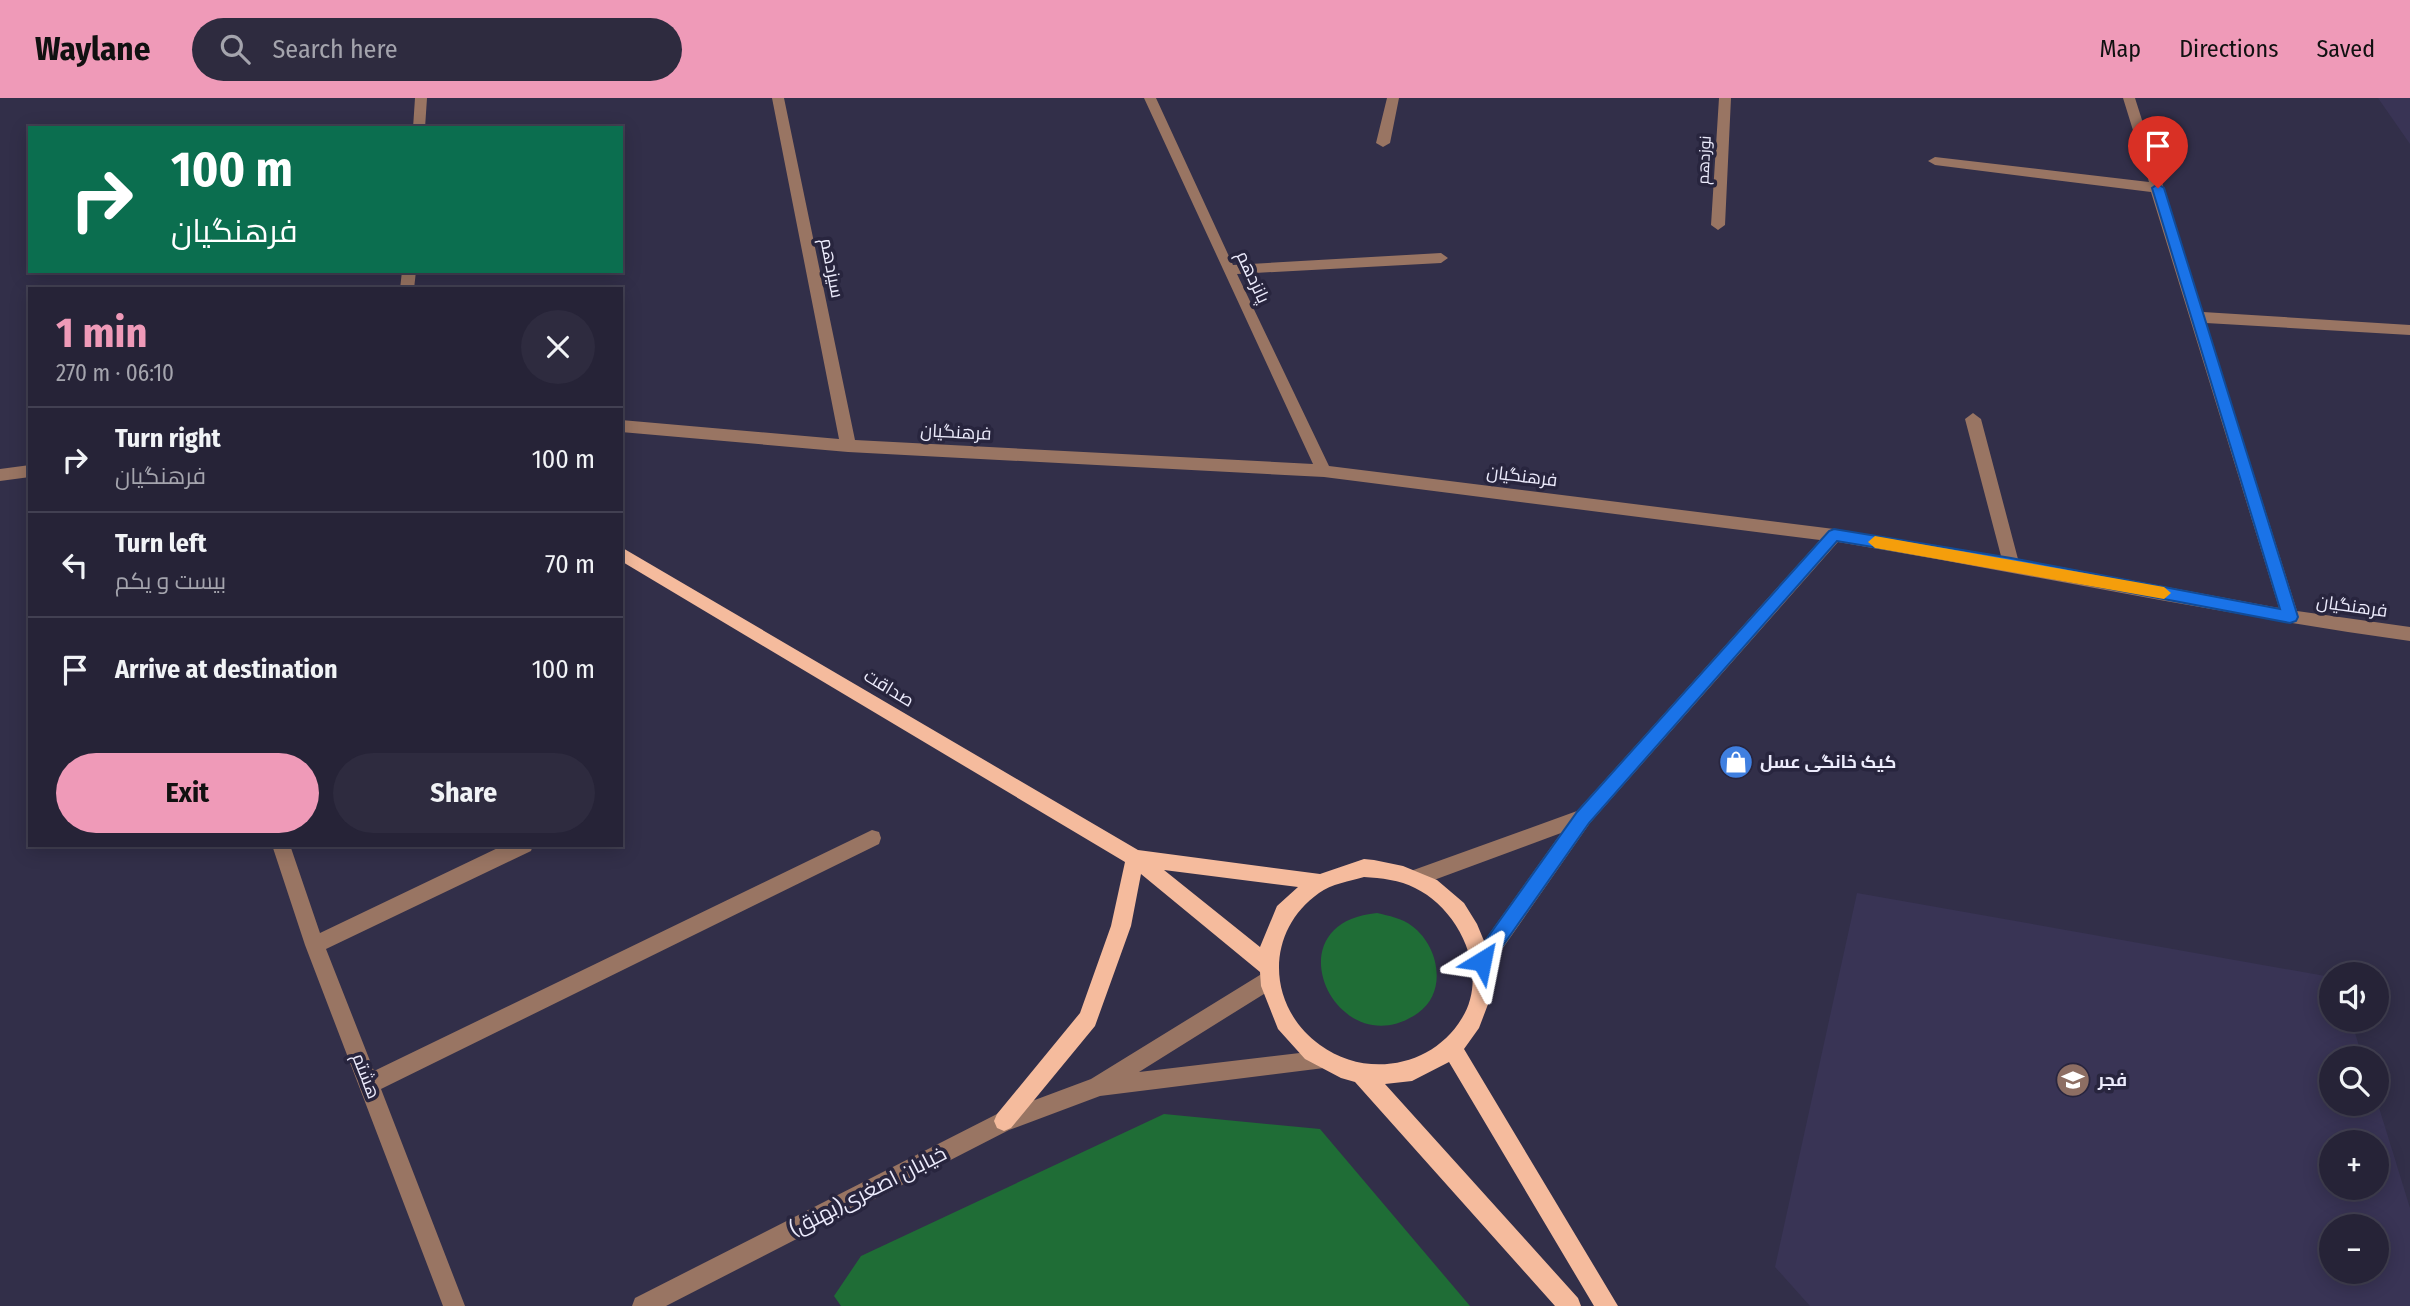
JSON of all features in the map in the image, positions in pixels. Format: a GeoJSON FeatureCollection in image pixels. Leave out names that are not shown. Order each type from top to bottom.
{"type":"FeatureCollection","features":[{"type":"Feature","properties":{"kind":"main road","name":"صداقت"},"geometry":{"type":"LineString","coordinates":[[623,555],[1135,858],[1268,973]]}},
{"type":"Feature","properties":{"kind":"main road","name":"صداقت"},"geometry":{"type":"LineString","coordinates":[[1135,858],[1317,881]]}},
{"type":"Feature","properties":{"kind":"main road"},"geometry":{"type":"LineString","coordinates":[[1004,1121],[1088,1019],[1121,926],[1135,858]]}},
{"type":"Feature","properties":{"kind":"main road"},"geometry":{"type":"LineString","coordinates":[[1364,868],[1390,870],[1415,878],[1438,892],[1458,911],[1474,934],[1482,961],[1483,985],[1478,1009],[1468,1031],[1452,1049],[1426,1066],[1394,1075],[1361,1073],[1325,1060],[1293,1034],[1274,999],[1268,973],[1273,931],[1290,902],[1317,881],[1340,872],[1364,868]]}},
{"type":"Feature","properties":{"kind":"main road"},"geometry":{"type":"LineString","coordinates":[[1452,1049],[1608,1306]]}},
{"type":"Feature","properties":{"kind":"main road"},"geometry":{"type":"LineString","coordinates":[[1361,1073],[1570,1306]]}},
{"type":"Feature","properties":{"kind":"street"},"geometry":{"type":"LineString","coordinates":[[419,126],[421,98]]}},
{"type":"Feature","properties":{"kind":"street","name":"سیزدهم"},"geometry":{"type":"LineString","coordinates":[[778,98],[848,446]]}},
{"type":"Feature","properties":{"kind":"street","name":"پانزدهم"},"geometry":{"type":"LineString","coordinates":[[1150,98],[1324,471]]}},
{"type":"Feature","properties":{"kind":"street"},"geometry":{"type":"LineString","coordinates":[[1383,143],[1393,98]]}},
{"type":"Feature","properties":{"kind":"street","name":"نوزدهم"},"geometry":{"type":"LineString","coordinates":[[1718,225],[1725,98]]}},
{"type":"Feature","properties":{"kind":"street"},"geometry":{"type":"LineString","coordinates":[[2130,98],[2290,617]]}},
{"type":"Feature","properties":{"kind":"street"},"geometry":{"type":"LineString","coordinates":[[1935,161],[2158,188]]}},
{"type":"Feature","properties":{"kind":"street"},"geometry":{"type":"LineString","coordinates":[[1228,270],[1441,258]]}},
{"type":"Feature","properties":{"kind":"street"},"geometry":{"type":"LineString","coordinates":[[2199,317],[2410,330]]}},
{"type":"Feature","properties":{"kind":"street"},"geometry":{"type":"LineString","coordinates":[[1973,419],[2011,564]]}},
{"type":"Feature","properties":{"kind":"street","name":"فرهنگیان"},"geometry":{"type":"LineString","coordinates":[[623,426],[848,446],[1324,471],[1834,535],[2011,564],[2290,617],[2410,634]]}},
{"type":"Feature","properties":{"kind":"street"},"geometry":{"type":"LineString","coordinates":[[0,475],[28,471]]}},
{"type":"Feature","properties":{"kind":"street"},"geometry":{"type":"LineString","coordinates":[[1482,961],[1583,817],[1834,535]]}},
{"type":"Feature","properties":{"kind":"street"},"geometry":{"type":"LineString","coordinates":[[1415,878],[1583,817]]}},
{"type":"Feature","properties":{"kind":"street"},"geometry":{"type":"LineString","coordinates":[[369,1084],[872,838]]}},
{"type":"Feature","properties":{"kind":"street","name":"هشتم"},"geometry":{"type":"LineString","coordinates":[[282,847],[315,944],[454,1306]]}},
{"type":"Feature","properties":{"kind":"street"},"geometry":{"type":"LineString","coordinates":[[315,944],[520,847]]}},
{"type":"Feature","properties":{"kind":"street"},"geometry":{"type":"LineString","coordinates":[[1097,1087],[1268,973]]}},
{"type":"Feature","properties":{"kind":"street"},"geometry":{"type":"LineString","coordinates":[[1097,1087],[1325,1060]]}},
{"type":"Feature","properties":{"kind":"street","name":"خیابان اصغری(بهنق)"},"geometry":{"type":"LineString","coordinates":[[643,1306],[1004,1121],[1097,1087]]}},
{"type":"Feature","properties":{"kind":"shaded area"},"geometry":{"type":"Polygon","coordinates":[[[2378,98],[2410,98],[2410,144],[2378,98]]]}},
{"type":"Feature","properties":{"kind":"shaded area","name":"فجر"},"geometry":{"type":"Polygon","coordinates":[[[1857,893],[2319,975],[2319,1032],[2355,1032],[2359,1046],[2319,1046],[2319,1116],[2382,1116],[2386,1130],[2319,1130],[2319,1200],[2389,1200],[2389,1140],[2410,1208],[2410,1306],[1810,1306],[1775,1267],[1857,893]]]}},
{"type":"Feature","properties":{"kind":"green space"},"geometry":{"type":"Polygon","coordinates":[[[1377,913],[1412,926],[1429,945],[1436,969],[1434,993],[1427,1004],[1418,1013],[1389,1025],[1363,1022],[1341,1009],[1327,988],[1321,964],[1326,941],[1344,922],[1377,913]]]}},
{"type":"Feature","properties":{"kind":"green space"},"geometry":{"type":"Polygon","coordinates":[[[1164,1114],[1320,1129],[1470,1306],[841,1306],[834,1296],[861,1256],[1164,1114]]]}},
{"type":"Feature","properties":{"kind":"slow traffic"},"geometry":{"type":"LineString","coordinates":[[1875,542],[2164,593]]}},
{"type":"Feature","properties":{"kind":"place","name":"کیک خانگی عسل"},"geometry":{"type":"Point","coordinates":[1736,762]}},
{"type":"Feature","properties":{"kind":"place","name":"فجر"},"geometry":{"type":"Point","coordinates":[2073,1080]}},
{"type":"Feature","properties":{"kind":"route"},"geometry":{"type":"LineString","coordinates":[[1482,961],[1583,817],[1834,535],[2011,564],[2290,617],[2158,188]]}}]}
